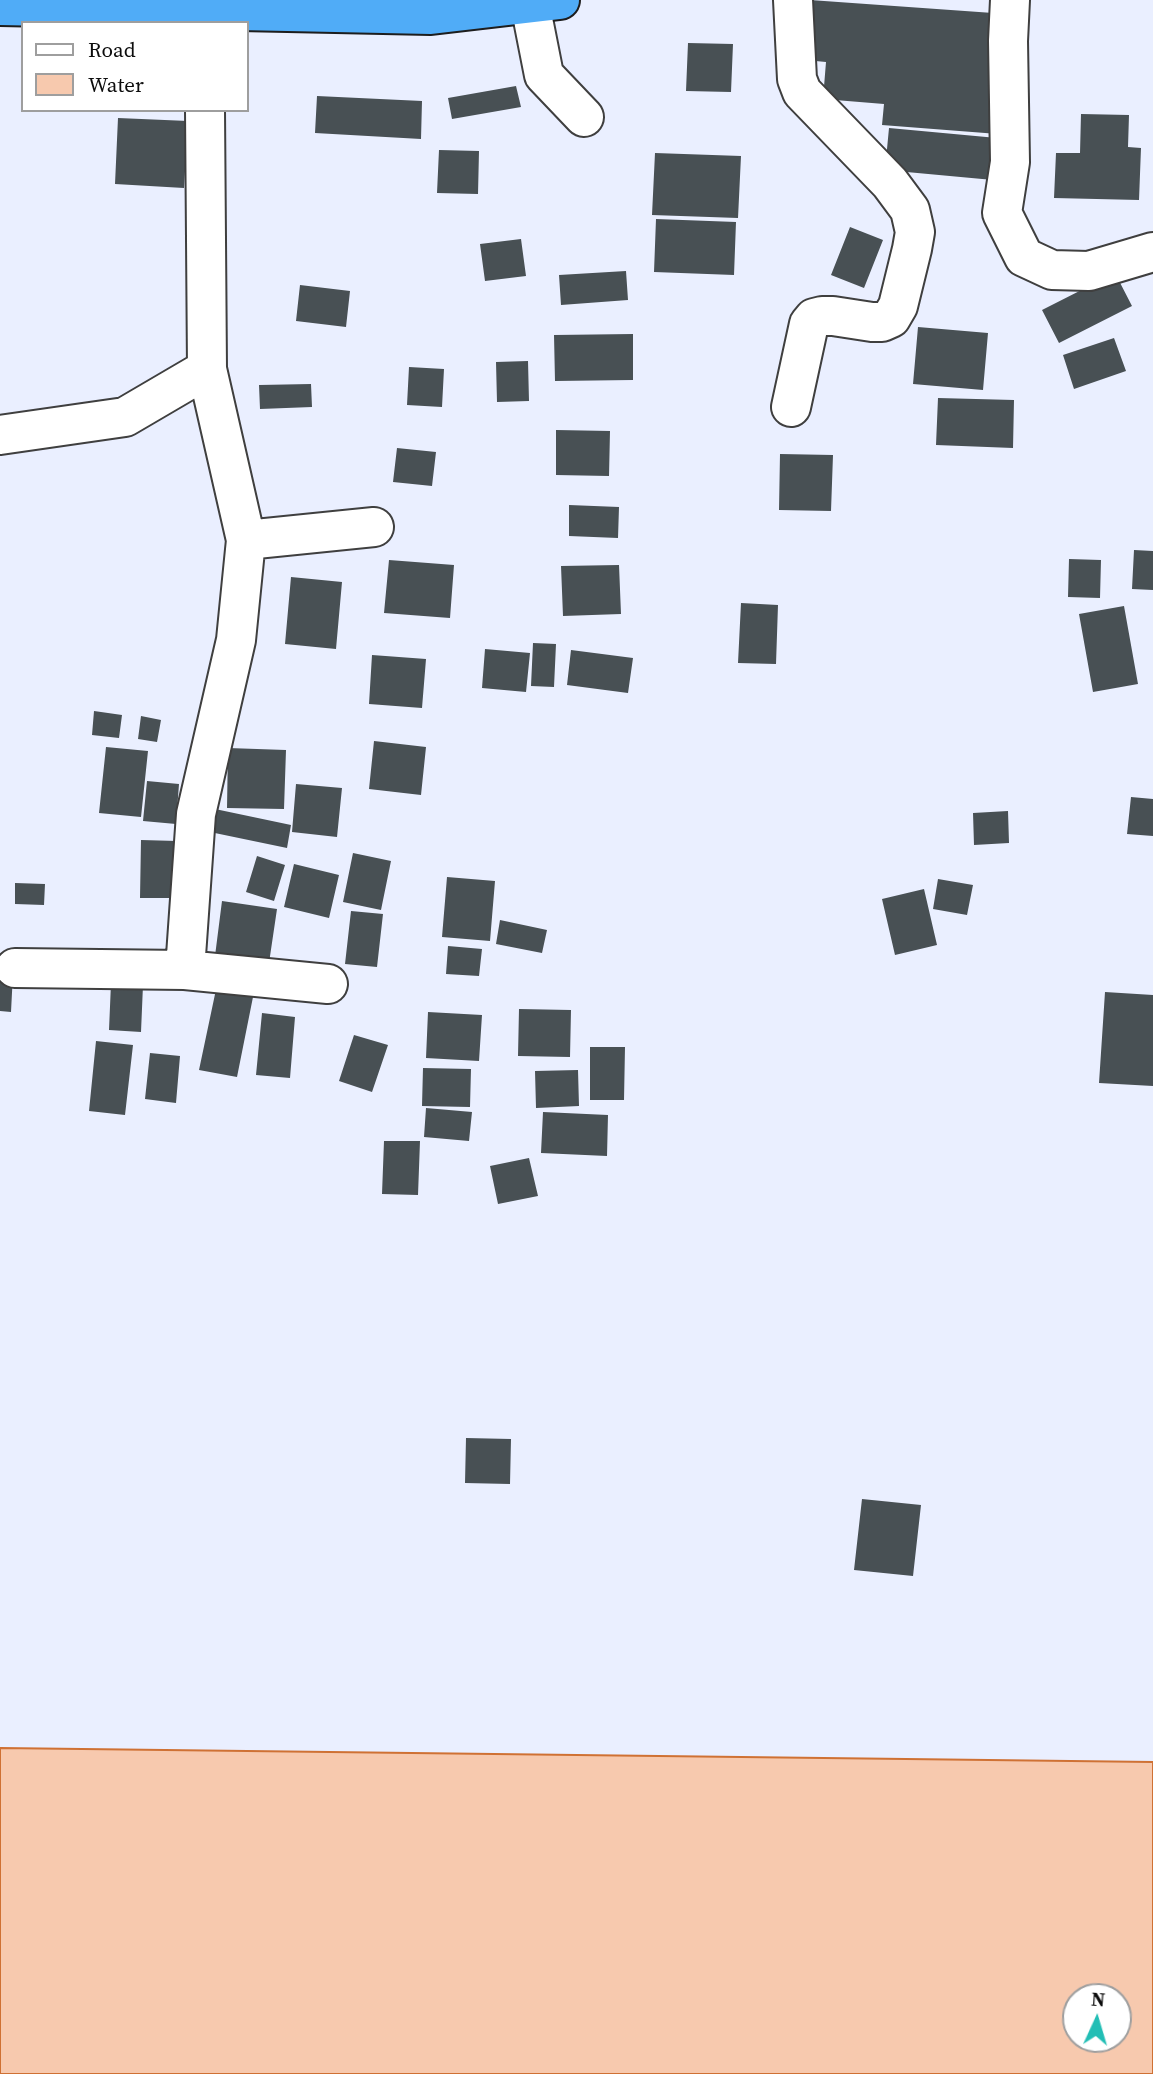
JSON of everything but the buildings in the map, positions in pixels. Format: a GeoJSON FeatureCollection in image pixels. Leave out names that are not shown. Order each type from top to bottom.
{"type":"FeatureCollection","features":[{"type":"Feature","properties":{"kind":"highway"},"geometry":{"type":"LineString","coordinates":[[0,6],[204,16],[431,15],[545,2]]}},
{"type":"Feature","properties":{"kind":"street"},"geometry":{"type":"LineString","coordinates":[[791,407],[809,324],[814,318],[822,316],[872,322],[883,322],[891,318],[898,306],[915,232],[910,209],[890,183],[802,92],[797,79],[793,0]]}},
{"type":"Feature","properties":{"kind":"street"},"geometry":{"type":"LineString","coordinates":[[1010,0],[1010,162],[1002,213],[1024,257],[1052,270],[1089,271],[1153,252]]}},
{"type":"Feature","properties":{"kind":"street"},"geometry":{"type":"LineString","coordinates":[[545,2],[544,75],[584,117]]}},
{"type":"Feature","properties":{"kind":"street"},"geometry":{"type":"LineString","coordinates":[[185,970],[196,814],[236,640],[246,540],[207,369],[205,112]]}},
{"type":"Feature","properties":{"kind":"street"},"geometry":{"type":"LineString","coordinates":[[0,435],[125,417],[207,369]]}},
{"type":"Feature","properties":{"kind":"street"},"geometry":{"type":"LineString","coordinates":[[246,540],[374,527]]}},
{"type":"Feature","properties":{"kind":"street"},"geometry":{"type":"LineString","coordinates":[[15,968],[185,970],[328,984]]}},
{"type":"Feature","properties":{"kind":"water"},"geometry":{"type":"Polygon","coordinates":[[[0,1748],[1153,1762],[1153,2074],[0,2074],[0,1748]]]}}]}
